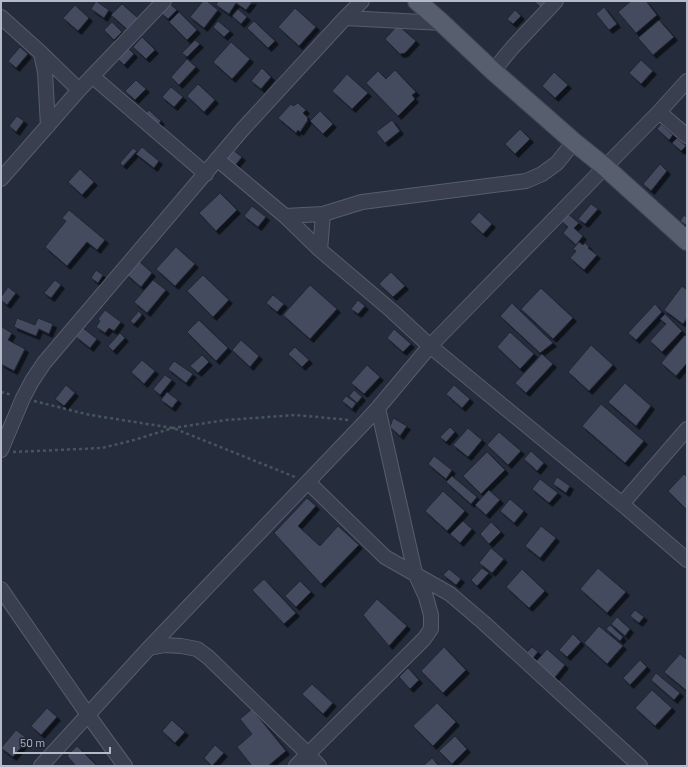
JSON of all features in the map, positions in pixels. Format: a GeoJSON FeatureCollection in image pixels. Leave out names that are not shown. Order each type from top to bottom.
{"type":"FeatureCollection","features":[{"type":"Feature","properties":{"kind":"main road"},"geometry":{"type":"LineString","coordinates":[[417,1],[493,71],[605,167],[687,241]]}},
{"type":"Feature","properties":{"kind":"street"},"geometry":{"type":"LineString","coordinates":[[1,179],[79,90],[164,1]]}},
{"type":"Feature","properties":{"kind":"street"},"geometry":{"type":"LineString","coordinates":[[4,451],[23,398],[44,363],[242,130],[362,1]]}},
{"type":"Feature","properties":{"kind":"street"},"geometry":{"type":"LineString","coordinates":[[493,71],[512,48],[556,1]]}},
{"type":"Feature","properties":{"kind":"street"},"geometry":{"type":"LineString","coordinates":[[1,18],[41,53],[79,90]]}},
{"type":"Feature","properties":{"kind":"street"},"geometry":{"type":"LineString","coordinates":[[345,18],[442,23]]}},
{"type":"Feature","properties":{"kind":"street"},"geometry":{"type":"LineString","coordinates":[[41,53],[45,72],[48,126]]}},
{"type":"Feature","properties":{"kind":"street"},"geometry":{"type":"LineString","coordinates":[[92,76],[206,174]]}},
{"type":"Feature","properties":{"kind":"street"},"geometry":{"type":"LineString","coordinates":[[41,766],[149,648],[378,408],[430,346],[659,112],[687,81]]}},
{"type":"Feature","properties":{"kind":"street"},"geometry":{"type":"LineString","coordinates":[[659,112],[687,136]]}},
{"type":"Feature","properties":{"kind":"street"},"geometry":{"type":"LineString","coordinates":[[285,216],[323,214],[362,202],[526,181],[542,174],[557,163],[574,142]]}},
{"type":"Feature","properties":{"kind":"street"},"geometry":{"type":"LineString","coordinates":[[217,159],[285,216],[320,250],[430,346],[622,504],[687,560]]}},
{"type":"Feature","properties":{"kind":"street"},"geometry":{"type":"LineString","coordinates":[[320,250],[323,214]]}},
{"type":"Feature","properties":{"kind":"street"},"geometry":{"type":"LineString","coordinates":[[296,766],[424,640],[431,629],[431,615],[426,597],[415,573],[378,408]]}},
{"type":"Feature","properties":{"kind":"street"},"geometry":{"type":"LineString","coordinates":[[622,504],[687,429]]}},
{"type":"Feature","properties":{"kind":"street"},"geometry":{"type":"LineString","coordinates":[[308,482],[385,557],[450,594],[484,623],[640,766]]}},
{"type":"Feature","properties":{"kind":"street"},"geometry":{"type":"LineString","coordinates":[[1,589],[125,766]]}},
{"type":"Feature","properties":{"kind":"street"},"geometry":{"type":"LineString","coordinates":[[149,648],[165,645],[197,649],[208,657],[319,766]]}},
{"type":"Feature","properties":{"kind":"path"},"geometry":{"type":"LineString","coordinates":[[1,392],[90,415],[173,428],[308,482]]}},
{"type":"Feature","properties":{"kind":"path"},"geometry":{"type":"LineString","coordinates":[[4,451],[102,448],[173,428],[226,420],[296,415],[365,422]]}},
{"type":"Feature","properties":{"kind":"building"},"geometry":{"type":"Polygon","coordinates":[[[96,1],[109,10],[104,18],[91,9],[96,1]]]}},
{"type":"Feature","properties":{"kind":"building"},"geometry":{"type":"Polygon","coordinates":[[[203,1],[207,1],[218,10],[204,28],[190,17],[203,1]]]}},
{"type":"Feature","properties":{"kind":"building"},"geometry":{"type":"Polygon","coordinates":[[[218,1],[253,1],[246,10],[236,3],[229,14],[216,5],[218,1]]]}},
{"type":"Feature","properties":{"kind":"building"},"geometry":{"type":"Polygon","coordinates":[[[534,1],[547,1],[541,8],[534,1]]]}},
{"type":"Feature","properties":{"kind":"building"},"geometry":{"type":"Polygon","coordinates":[[[631,1],[646,1],[657,15],[636,33],[618,12],[631,1]]]}},
{"type":"Feature","properties":{"kind":"building"},"geometry":{"type":"Polygon","coordinates":[[[169,3],[177,10],[168,19],[161,13],[169,3]]]}},
{"type":"Feature","properties":{"kind":"building"},"geometry":{"type":"Polygon","coordinates":[[[122,4],[138,18],[128,30],[111,15],[122,4]]]}},
{"type":"Feature","properties":{"kind":"building"},"geometry":{"type":"Polygon","coordinates":[[[75,5],[89,18],[78,31],[63,18],[75,5]]]}},
{"type":"Feature","properties":{"kind":"building"},"geometry":{"type":"Polygon","coordinates":[[[604,7],[617,24],[609,30],[596,14],[604,7]]]}},
{"type":"Feature","properties":{"kind":"building"},"geometry":{"type":"Polygon","coordinates":[[[295,8],[316,27],[299,46],[278,27],[295,8]]]}},
{"type":"Feature","properties":{"kind":"building"},"geometry":{"type":"Polygon","coordinates":[[[238,9],[247,17],[241,24],[232,16],[238,9]]]}},
{"type":"Feature","properties":{"kind":"building"},"geometry":{"type":"Polygon","coordinates":[[[515,10],[521,16],[513,24],[507,19],[515,10]]]}},
{"type":"Feature","properties":{"kind":"building"},"geometry":{"type":"Polygon","coordinates":[[[179,12],[197,30],[187,40],[169,22],[179,12]]]}},
{"type":"Feature","properties":{"kind":"building"},"geometry":{"type":"Polygon","coordinates":[[[659,20],[674,37],[653,55],[638,38],[659,20]]]}},
{"type":"Feature","properties":{"kind":"building"},"geometry":{"type":"Polygon","coordinates":[[[218,21],[230,31],[224,37],[213,27],[218,21]]]}},
{"type":"Feature","properties":{"kind":"building"},"geometry":{"type":"Polygon","coordinates":[[[254,21],[275,41],[268,48],[247,28],[254,21]]]}},
{"type":"Feature","properties":{"kind":"building"},"geometry":{"type":"Polygon","coordinates":[[[112,22],[122,32],[114,40],[104,30],[112,22]]]}},
{"type":"Feature","properties":{"kind":"building"},"geometry":{"type":"Polygon","coordinates":[[[398,25],[416,41],[405,53],[400,54],[385,39],[398,25]]]}},
{"type":"Feature","properties":{"kind":"building"},"geometry":{"type":"Polygon","coordinates":[[[142,37],[155,50],[146,59],[133,47],[142,37]]]}},
{"type":"Feature","properties":{"kind":"building"},"geometry":{"type":"Polygon","coordinates":[[[195,40],[200,44],[187,57],[182,53],[195,40]]]}},
{"type":"Feature","properties":{"kind":"building"},"geometry":{"type":"Polygon","coordinates":[[[231,42],[250,59],[232,79],[213,62],[231,42]]]}},
{"type":"Feature","properties":{"kind":"building"},"geometry":{"type":"Polygon","coordinates":[[[20,47],[28,54],[16,68],[8,61],[20,47]]]}},
{"type":"Feature","properties":{"kind":"building"},"geometry":{"type":"Polygon","coordinates":[[[127,47],[134,54],[124,65],[117,58],[127,47]]]}},
{"type":"Feature","properties":{"kind":"building"},"geometry":{"type":"Polygon","coordinates":[[[187,59],[196,67],[179,85],[171,77],[187,59]]]}},
{"type":"Feature","properties":{"kind":"building"},"geometry":{"type":"Polygon","coordinates":[[[641,60],[653,71],[641,84],[629,73],[641,60]]]}},
{"type":"Feature","properties":{"kind":"building"},"geometry":{"type":"Polygon","coordinates":[[[262,68],[271,77],[261,89],[251,81],[262,68]]]}},
{"type":"Feature","properties":{"kind":"building"},"geometry":{"type":"Polygon","coordinates":[[[395,70],[416,92],[412,95],[415,99],[398,116],[366,83],[378,71],[386,79],[395,70]]]}},
{"type":"Feature","properties":{"kind":"building"},"geometry":{"type":"Polygon","coordinates":[[[554,72],[568,85],[555,98],[542,86],[554,72]]]}},
{"type":"Feature","properties":{"kind":"building"},"geometry":{"type":"Polygon","coordinates":[[[347,74],[368,93],[352,109],[332,91],[347,74]]]}},
{"type":"Feature","properties":{"kind":"building"},"geometry":{"type":"Polygon","coordinates":[[[136,80],[146,89],[135,100],[125,91],[136,80]]]}},
{"type":"Feature","properties":{"kind":"building"},"geometry":{"type":"Polygon","coordinates":[[[198,84],[215,100],[204,112],[187,96],[198,84]]]}},
{"type":"Feature","properties":{"kind":"building"},"geometry":{"type":"Polygon","coordinates":[[[171,87],[183,97],[174,107],[162,97],[171,87]]]}},
{"type":"Feature","properties":{"kind":"building"},"geometry":{"type":"Polygon","coordinates":[[[298,103],[306,110],[303,113],[308,120],[300,132],[298,130],[296,133],[278,118],[291,104],[293,106],[298,103]]]}},
{"type":"Feature","properties":{"kind":"building"},"geometry":{"type":"Polygon","coordinates":[[[149,110],[161,121],[154,129],[142,118],[149,110]]]}},
{"type":"Feature","properties":{"kind":"building"},"geometry":{"type":"Polygon","coordinates":[[[320,111],[333,124],[323,134],[310,121],[320,111]]]}},
{"type":"Feature","properties":{"kind":"building"},"geometry":{"type":"Polygon","coordinates":[[[17,116],[24,121],[16,132],[9,126],[17,116]]]}},
{"type":"Feature","properties":{"kind":"building"},"geometry":{"type":"Polygon","coordinates":[[[392,120],[400,131],[385,143],[376,132],[392,120]]]}},
{"type":"Feature","properties":{"kind":"building"},"geometry":{"type":"Polygon","coordinates":[[[661,124],[673,135],[669,140],[657,129],[661,124]]]}},
{"type":"Feature","properties":{"kind":"building"},"geometry":{"type":"Polygon","coordinates":[[[520,129],[530,139],[515,154],[505,144],[520,129]]]}},
{"type":"Feature","properties":{"kind":"building"},"geometry":{"type":"Polygon","coordinates":[[[677,138],[686,146],[681,151],[672,143],[677,138]]]}},
{"type":"Feature","properties":{"kind":"building"},"geometry":{"type":"Polygon","coordinates":[[[142,147],[159,161],[154,168],[136,154],[142,147]]]}},
{"type":"Feature","properties":{"kind":"building"},"geometry":{"type":"Polygon","coordinates":[[[133,148],[137,151],[123,166],[120,163],[133,148]]]}},
{"type":"Feature","properties":{"kind":"building"},"geometry":{"type":"Polygon","coordinates":[[[233,150],[242,157],[233,168],[224,162],[233,150]]]}},
{"type":"Feature","properties":{"kind":"building"},"geometry":{"type":"Polygon","coordinates":[[[660,164],[667,171],[651,191],[643,184],[660,164]]]}},
{"type":"Feature","properties":{"kind":"building"},"geometry":{"type":"Polygon","coordinates":[[[80,169],[94,182],[82,195],[68,182],[80,169]]]}},
{"type":"Feature","properties":{"kind":"building"},"geometry":{"type":"Polygon","coordinates":[[[220,193],[237,210],[216,231],[199,213],[220,193]]]}},
{"type":"Feature","properties":{"kind":"building"},"geometry":{"type":"Polygon","coordinates":[[[591,204],[598,209],[585,224],[578,219],[591,204]]]}},
{"type":"Feature","properties":{"kind":"building"},"geometry":{"type":"Polygon","coordinates":[[[252,206],[266,217],[258,227],[244,216],[252,206]]]}},
{"type":"Feature","properties":{"kind":"building"},"geometry":{"type":"Polygon","coordinates":[[[69,210],[105,240],[97,250],[87,242],[67,266],[45,247],[66,221],[62,218],[69,210]]]}},
{"type":"Feature","properties":{"kind":"building"},"geometry":{"type":"Polygon","coordinates":[[[479,212],[492,224],[483,234],[470,222],[479,212]]]}},
{"type":"Feature","properties":{"kind":"building"},"geometry":{"type":"Polygon","coordinates":[[[568,214],[579,223],[574,228],[583,236],[576,245],[563,233],[568,227],[561,221],[568,214]]]}},
{"type":"Feature","properties":{"kind":"building"},"geometry":{"type":"Polygon","coordinates":[[[684,215],[687,218],[687,226],[680,221],[684,215]]]}},
{"type":"Feature","properties":{"kind":"building"},"geometry":{"type":"Polygon","coordinates":[[[579,242],[583,245],[585,243],[589,247],[588,248],[597,255],[584,270],[570,258],[576,251],[573,249],[579,242]]]}},
{"type":"Feature","properties":{"kind":"building"},"geometry":{"type":"Polygon","coordinates":[[[176,247],[195,264],[175,286],[156,269],[176,247]]]}},
{"type":"Feature","properties":{"kind":"building"},"geometry":{"type":"Polygon","coordinates":[[[138,260],[152,273],[141,287],[126,274],[138,260]]]}},
{"type":"Feature","properties":{"kind":"building"},"geometry":{"type":"Polygon","coordinates":[[[96,270],[103,275],[98,283],[91,278],[96,270]]]}},
{"type":"Feature","properties":{"kind":"building"},"geometry":{"type":"Polygon","coordinates":[[[391,272],[405,286],[393,297],[379,284],[391,272]]]}},
{"type":"Feature","properties":{"kind":"building"},"geometry":{"type":"Polygon","coordinates":[[[203,275],[229,300],[213,317],[187,291],[203,275]]]}},
{"type":"Feature","properties":{"kind":"building"},"geometry":{"type":"Polygon","coordinates":[[[55,280],[61,285],[51,298],[44,293],[55,280]]]}},
{"type":"Feature","properties":{"kind":"building"},"geometry":{"type":"Polygon","coordinates":[[[153,280],[166,290],[147,313],[134,302],[153,280]]]}},
{"type":"Feature","properties":{"kind":"building"},"geometry":{"type":"Polygon","coordinates":[[[310,285],[337,309],[310,339],[283,315],[310,285]]]}},
{"type":"Feature","properties":{"kind":"building"},"geometry":{"type":"Polygon","coordinates":[[[682,286],[687,290],[687,318],[683,324],[664,310],[682,286]]]}},
{"type":"Feature","properties":{"kind":"building"},"geometry":{"type":"Polygon","coordinates":[[[8,287],[16,293],[7,305],[1,300],[1,297],[8,287]]]}},
{"type":"Feature","properties":{"kind":"building"},"geometry":{"type":"Polygon","coordinates":[[[541,288],[573,318],[553,339],[521,309],[541,288]]]}},
{"type":"Feature","properties":{"kind":"building"},"geometry":{"type":"Polygon","coordinates":[[[273,295],[284,304],[277,312],[266,303],[273,295]]]}},
{"type":"Feature","properties":{"kind":"building"},"geometry":{"type":"Polygon","coordinates":[[[358,300],[365,306],[358,314],[351,309],[358,300]]]}},
{"type":"Feature","properties":{"kind":"building"},"geometry":{"type":"Polygon","coordinates":[[[512,303],[553,343],[540,353],[500,316],[512,303]]]}},
{"type":"Feature","properties":{"kind":"building"},"geometry":{"type":"Polygon","coordinates":[[[655,304],[662,312],[636,340],[628,333],[655,304]]]}},
{"type":"Feature","properties":{"kind":"building"},"geometry":{"type":"Polygon","coordinates":[[[105,310],[121,322],[114,331],[109,328],[105,333],[96,327],[100,321],[98,319],[105,310]]]}},
{"type":"Feature","properties":{"kind":"building"},"geometry":{"type":"Polygon","coordinates":[[[139,311],[142,315],[134,324],[130,321],[139,311]]]}},
{"type":"Feature","properties":{"kind":"building"},"geometry":{"type":"Polygon","coordinates":[[[665,314],[682,331],[662,352],[650,341],[666,324],[660,319],[665,314]]]}},
{"type":"Feature","properties":{"kind":"building"},"geometry":{"type":"Polygon","coordinates":[[[17,318],[35,325],[38,318],[53,324],[49,334],[39,329],[36,336],[14,327],[17,318]]]}},
{"type":"Feature","properties":{"kind":"building"},"geometry":{"type":"Polygon","coordinates":[[[199,320],[228,348],[216,361],[187,332],[199,320]]]}},
{"type":"Feature","properties":{"kind":"building"},"geometry":{"type":"Polygon","coordinates":[[[2,327],[12,333],[8,340],[25,349],[14,371],[1,364],[2,327]]]}},
{"type":"Feature","properties":{"kind":"building"},"geometry":{"type":"Polygon","coordinates":[[[83,328],[97,339],[90,348],[76,337],[83,328]]]}},
{"type":"Feature","properties":{"kind":"building"},"geometry":{"type":"Polygon","coordinates":[[[394,329],[411,344],[403,352],[387,338],[394,329]]]}},
{"type":"Feature","properties":{"kind":"building"},"geometry":{"type":"Polygon","coordinates":[[[510,332],[534,354],[520,369],[497,347],[510,332]]]}},
{"type":"Feature","properties":{"kind":"building"},"geometry":{"type":"Polygon","coordinates":[[[120,333],[125,338],[113,351],[108,346],[120,333]]]}},
{"type":"Feature","properties":{"kind":"building"},"geometry":{"type":"Polygon","coordinates":[[[685,335],[687,337],[687,363],[676,376],[661,363],[685,335]]]}},
{"type":"Feature","properties":{"kind":"building"},"geometry":{"type":"Polygon","coordinates":[[[241,340],[259,356],[250,367],[232,350],[241,340]]]}},
{"type":"Feature","properties":{"kind":"building"},"geometry":{"type":"Polygon","coordinates":[[[591,345],[613,365],[589,391],[568,372],[591,345]]]}},
{"type":"Feature","properties":{"kind":"building"},"geometry":{"type":"Polygon","coordinates":[[[295,347],[309,360],[302,367],[288,354],[295,347]]]}},
{"type":"Feature","properties":{"kind":"building"},"geometry":{"type":"Polygon","coordinates":[[[542,354],[553,364],[526,393],[515,383],[542,354]]]}},
{"type":"Feature","properties":{"kind":"building"},"geometry":{"type":"Polygon","coordinates":[[[202,355],[209,362],[198,373],[190,366],[202,355]]]}},
{"type":"Feature","properties":{"kind":"building"},"geometry":{"type":"Polygon","coordinates":[[[142,360],[155,371],[144,384],[131,372],[142,360]]]}},
{"type":"Feature","properties":{"kind":"building"},"geometry":{"type":"Polygon","coordinates":[[[174,361],[193,374],[186,383],[168,369],[174,361]]]}},
{"type":"Feature","properties":{"kind":"building"},"geometry":{"type":"Polygon","coordinates":[[[367,365],[380,377],[364,394],[351,383],[367,365]]]}},
{"type":"Feature","properties":{"kind":"building"},"geometry":{"type":"Polygon","coordinates":[[[165,375],[172,380],[160,395],[153,389],[165,375]]]}},
{"type":"Feature","properties":{"kind":"building"},"geometry":{"type":"Polygon","coordinates":[[[625,383],[651,406],[636,426],[608,402],[625,383]]]}},
{"type":"Feature","properties":{"kind":"building"},"geometry":{"type":"Polygon","coordinates":[[[66,385],[75,393],[64,406],[55,399],[66,385]]]}},
{"type":"Feature","properties":{"kind":"building"},"geometry":{"type":"Polygon","coordinates":[[[454,385],[470,399],[462,408],[446,394],[454,385]]]}},
{"type":"Feature","properties":{"kind":"building"},"geometry":{"type":"Polygon","coordinates":[[[354,390],[362,397],[357,403],[349,396],[354,390]]]}},
{"type":"Feature","properties":{"kind":"building"},"geometry":{"type":"Polygon","coordinates":[[[167,392],[178,400],[172,408],[161,400],[167,392]]]}},
{"type":"Feature","properties":{"kind":"building"},"geometry":{"type":"Polygon","coordinates":[[[346,396],[356,403],[352,409],[342,401],[346,396]]]}},
{"type":"Feature","properties":{"kind":"building"},"geometry":{"type":"Polygon","coordinates":[[[601,404],[644,441],[625,463],[582,426],[601,404]]]}},
{"type":"Feature","properties":{"kind":"building"},"geometry":{"type":"Polygon","coordinates":[[[393,418],[407,426],[400,436],[390,427],[393,418]]]}},
{"type":"Feature","properties":{"kind":"building"},"geometry":{"type":"Polygon","coordinates":[[[450,427],[455,432],[446,442],[440,437],[450,427]]]}},
{"type":"Feature","properties":{"kind":"building"},"geometry":{"type":"Polygon","coordinates":[[[468,428],[482,440],[468,457],[453,445],[468,428]]]}},
{"type":"Feature","properties":{"kind":"building"},"geometry":{"type":"Polygon","coordinates":[[[499,432],[521,451],[508,465],[487,445],[499,432]]]}},
{"type":"Feature","properties":{"kind":"building"},"geometry":{"type":"Polygon","coordinates":[[[531,451],[544,463],[537,471],[524,459],[531,451]]]}},
{"type":"Feature","properties":{"kind":"building"},"geometry":{"type":"Polygon","coordinates":[[[487,452],[505,470],[481,494],[463,476],[487,452]]]}},
{"type":"Feature","properties":{"kind":"building"},"geometry":{"type":"Polygon","coordinates":[[[434,456],[452,470],[446,479],[428,464],[434,456]]]}},
{"type":"Feature","properties":{"kind":"building"},"geometry":{"type":"Polygon","coordinates":[[[684,474],[687,477],[687,510],[668,491],[684,474]]]}},
{"type":"Feature","properties":{"kind":"building"},"geometry":{"type":"Polygon","coordinates":[[[452,476],[477,497],[471,504],[446,482],[452,476]]]}},
{"type":"Feature","properties":{"kind":"building"},"geometry":{"type":"Polygon","coordinates":[[[557,477],[570,486],[566,493],[553,484],[557,477]]]}},
{"type":"Feature","properties":{"kind":"building"},"geometry":{"type":"Polygon","coordinates":[[[540,479],[558,493],[549,503],[532,489],[540,479]]]}},
{"type":"Feature","properties":{"kind":"building"},"geometry":{"type":"Polygon","coordinates":[[[489,490],[500,500],[486,515],[475,505],[489,490]]]}},
{"type":"Feature","properties":{"kind":"building"},"geometry":{"type":"Polygon","coordinates":[[[443,491],[465,511],[447,531],[425,511],[443,491]]]}},
{"type":"Feature","properties":{"kind":"building"},"geometry":{"type":"Polygon","coordinates":[[[307,498],[316,506],[298,526],[320,546],[338,526],[359,545],[321,584],[274,533],[307,498]]]}},
{"type":"Feature","properties":{"kind":"building"},"geometry":{"type":"Polygon","coordinates":[[[510,499],[524,511],[514,523],[500,511],[510,499]]]}},
{"type":"Feature","properties":{"kind":"building"},"geometry":{"type":"Polygon","coordinates":[[[463,521],[472,529],[460,543],[450,534],[463,521]]]}},
{"type":"Feature","properties":{"kind":"building"},"geometry":{"type":"Polygon","coordinates":[[[491,522],[501,532],[489,544],[480,534],[491,522]]]}},
{"type":"Feature","properties":{"kind":"building"},"geometry":{"type":"Polygon","coordinates":[[[541,526],[556,538],[540,558],[525,546],[541,526]]]}},
{"type":"Feature","properties":{"kind":"building"},"geometry":{"type":"Polygon","coordinates":[[[491,548],[504,559],[492,573],[479,563],[491,548]]]}},
{"type":"Feature","properties":{"kind":"building"},"geometry":{"type":"Polygon","coordinates":[[[482,568],[489,573],[477,586],[471,580],[482,568]]]}},
{"type":"Feature","properties":{"kind":"building"},"geometry":{"type":"Polygon","coordinates":[[[598,568],[626,592],[607,613],[580,589],[598,568]]]}},
{"type":"Feature","properties":{"kind":"building"},"geometry":{"type":"Polygon","coordinates":[[[449,569],[461,579],[456,585],[443,575],[449,569]]]}},
{"type":"Feature","properties":{"kind":"building"},"geometry":{"type":"Polygon","coordinates":[[[522,569],[545,591],[529,608],[506,587],[522,569]]]}},
{"type":"Feature","properties":{"kind":"building"},"geometry":{"type":"Polygon","coordinates":[[[264,579],[296,613],[284,624],[252,590],[264,579]]]}},
{"type":"Feature","properties":{"kind":"building"},"geometry":{"type":"Polygon","coordinates":[[[300,581],[311,592],[296,607],[285,596],[300,581]]]}},
{"type":"Feature","properties":{"kind":"building"},"geometry":{"type":"Polygon","coordinates":[[[377,599],[407,626],[389,646],[363,615],[377,599]]]}},
{"type":"Feature","properties":{"kind":"building"},"geometry":{"type":"Polygon","coordinates":[[[635,610],[644,617],[639,623],[630,616],[635,610]]]}},
{"type":"Feature","properties":{"kind":"building"},"geometry":{"type":"Polygon","coordinates":[[[617,617],[630,629],[625,636],[611,624],[617,617]]]}},
{"type":"Feature","properties":{"kind":"building"},"geometry":{"type":"Polygon","coordinates":[[[610,625],[623,637],[620,641],[606,629],[610,625]]]}},
{"type":"Feature","properties":{"kind":"building"},"geometry":{"type":"Polygon","coordinates":[[[599,626],[623,646],[607,664],[584,643],[599,626]]]}},
{"type":"Feature","properties":{"kind":"building"},"geometry":{"type":"Polygon","coordinates":[[[573,634],[581,642],[567,657],[559,650],[573,634]]]}},
{"type":"Feature","properties":{"kind":"building"},"geometry":{"type":"Polygon","coordinates":[[[444,647],[466,670],[443,693],[421,671],[444,647]]]}},
{"type":"Feature","properties":{"kind":"building"},"geometry":{"type":"Polygon","coordinates":[[[532,647],[538,652],[533,658],[527,652],[532,647]]]}},
{"type":"Feature","properties":{"kind":"building"},"geometry":{"type":"Polygon","coordinates":[[[547,649],[565,665],[552,681],[534,664],[547,649]]]}},
{"type":"Feature","properties":{"kind":"building"},"geometry":{"type":"Polygon","coordinates":[[[680,654],[687,660],[687,691],[664,672],[680,654]]]}},
{"type":"Feature","properties":{"kind":"building"},"geometry":{"type":"Polygon","coordinates":[[[640,660],[647,667],[630,685],[623,678],[640,660]]]}},
{"type":"Feature","properties":{"kind":"building"},"geometry":{"type":"Polygon","coordinates":[[[408,668],[419,680],[410,689],[399,677],[408,668]]]}},
{"type":"Feature","properties":{"kind":"building"},"geometry":{"type":"Polygon","coordinates":[[[656,673],[680,693],[674,700],[651,680],[656,673]]]}},
{"type":"Feature","properties":{"kind":"building"},"geometry":{"type":"Polygon","coordinates":[[[312,684],[333,703],[323,714],[302,694],[312,684]]]}},
{"type":"Feature","properties":{"kind":"building"},"geometry":{"type":"Polygon","coordinates":[[[652,690],[672,708],[655,726],[635,708],[652,690]]]}},
{"type":"Feature","properties":{"kind":"building"},"geometry":{"type":"Polygon","coordinates":[[[437,703],[456,722],[433,746],[413,726],[437,703]]]}},
{"type":"Feature","properties":{"kind":"building"},"geometry":{"type":"Polygon","coordinates":[[[47,708],[57,717],[41,735],[31,726],[47,708]]]}},
{"type":"Feature","properties":{"kind":"building"},"geometry":{"type":"Polygon","coordinates":[[[252,709],[286,751],[268,766],[252,766],[237,747],[252,734],[240,719],[252,709]]]}},
{"type":"Feature","properties":{"kind":"building"},"geometry":{"type":"Polygon","coordinates":[[[172,720],[185,732],[175,743],[162,731],[172,720]]]}},
{"type":"Feature","properties":{"kind":"building"},"geometry":{"type":"Polygon","coordinates":[[[16,730],[28,739],[13,757],[1,748],[16,730]]]}},
{"type":"Feature","properties":{"kind":"building"},"geometry":{"type":"Polygon","coordinates":[[[455,736],[467,749],[452,764],[439,751],[455,736]]]}},
{"type":"Feature","properties":{"kind":"building"},"geometry":{"type":"Polygon","coordinates":[[[215,745],[224,753],[212,766],[204,758],[215,745]]]}},
{"type":"Feature","properties":{"kind":"building"},"geometry":{"type":"Polygon","coordinates":[[[77,746],[96,765],[76,766],[67,756],[77,746]]]}},
{"type":"Feature","properties":{"kind":"building"},"geometry":{"type":"Polygon","coordinates":[[[432,758],[439,766],[423,766],[432,758]]]}}]}
